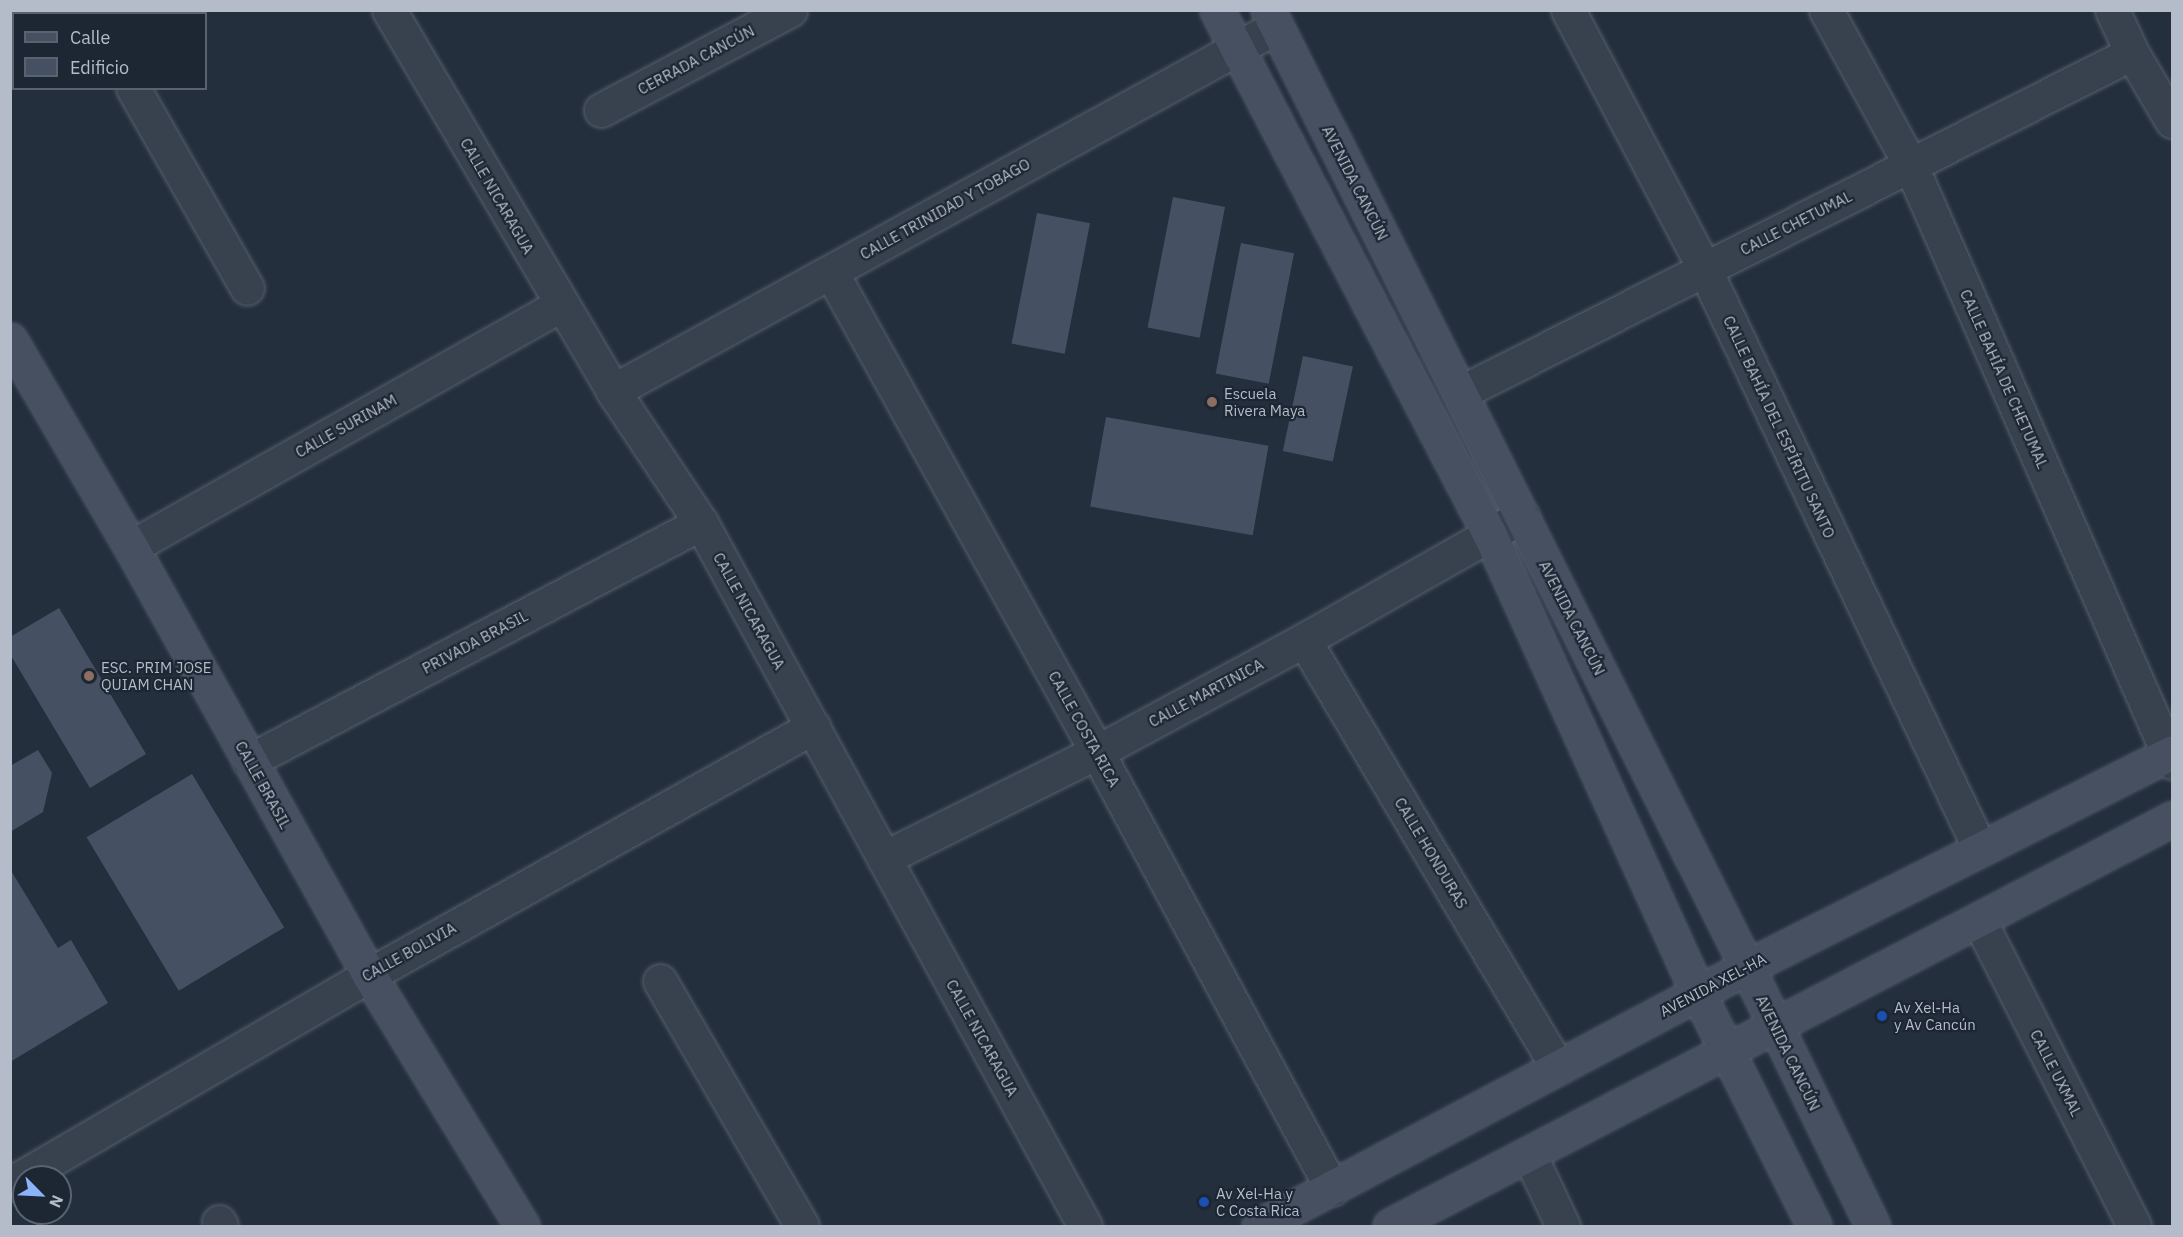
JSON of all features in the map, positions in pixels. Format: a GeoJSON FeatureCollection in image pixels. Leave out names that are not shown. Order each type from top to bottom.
{"type":"FeatureCollection","features":[{"type":"Feature","properties":{"kind":"street","name":"CALLE NICARAGUA"},"geometry":{"type":"LineString","coordinates":[[389,10],[613,391],[701,523],[1085,1227]]}},
{"type":"Feature","properties":{"kind":"street","name":"CERRADA CANCÚN"},"geometry":{"type":"LineString","coordinates":[[602,110],[790,10]]}},
{"type":"Feature","properties":{"kind":"street"},"geometry":{"type":"LineString","coordinates":[[1217,10],[1490,535],[1698,993],[1728,1049],[1814,1227]]}},
{"type":"Feature","properties":{"kind":"street","name":"CALLE BAHÍA DEL ESPÍRITU SANTO"},"geometry":{"type":"LineString","coordinates":[[1568,10],[1705,270],[1980,849]]}},
{"type":"Feature","properties":{"kind":"street","name":"CALLE BAHÍA DE CHETUMAL"},"geometry":{"type":"LineString","coordinates":[[1826,10],[1910,164],[2171,756]]}},
{"type":"Feature","properties":{"kind":"street"},"geometry":{"type":"LineString","coordinates":[[2112,10],[2132,53],[2172,119]]}},
{"type":"Feature","properties":{"kind":"street","name":"CALLE TRINIDAD Y TOBAGO"},"geometry":{"type":"LineString","coordinates":[[613,391],[1236,47],[1272,19]]}},
{"type":"Feature","properties":{"kind":"street","name":"AVENIDA CANCÚN"},"geometry":{"type":"LineString","coordinates":[[1272,19],[1747,967],[1773,1027],[1873,1227]]}},
{"type":"Feature","properties":{"kind":"street","name":"CALLE CHETUMAL"},"geometry":{"type":"LineString","coordinates":[[1460,393],[2132,53]]}},
{"type":"Feature","properties":{"kind":"street"},"geometry":{"type":"LineString","coordinates":[[134,90],[247,288]]}},
{"type":"Feature","properties":{"kind":"street","name":"CALLE COSTA RICA"},"geometry":{"type":"LineString","coordinates":[[831,272],[1097,752],[1332,1189]]}},
{"type":"Feature","properties":{"kind":"street","name":"CALLE SURINAM"},"geometry":{"type":"LineString","coordinates":[[131,547],[561,305]]}},
{"type":"Feature","properties":{"kind":"street","name":"CALLE BRASIL"},"geometry":{"type":"LineString","coordinates":[[10,340],[131,547],[369,975],[522,1227]]}},
{"type":"Feature","properties":{"kind":"street","name":"CALLE MARTINICA"},"geometry":{"type":"LineString","coordinates":[[884,858],[1097,752],[1304,640],[1522,516]]}},
{"type":"Feature","properties":{"kind":"street","name":"PRIVADA BRASIL"},"geometry":{"type":"LineString","coordinates":[[249,761],[701,523]]}},
{"type":"Feature","properties":{"kind":"street","name":"CALLE HONDURAS"},"geometry":{"type":"LineString","coordinates":[[1304,640],[1558,1067]]}},
{"type":"Feature","properties":{"kind":"street","name":"CALLE BOLIVIA"},"geometry":{"type":"LineString","coordinates":[[36,1165],[369,975],[813,727]]}},
{"type":"Feature","properties":{"kind":"street","name":"AVENIDA XEL-HA"},"geometry":{"type":"LineString","coordinates":[[1259,1227],[1747,967],[1980,849],[2171,756]]}},
{"type":"Feature","properties":{"kind":"street"},"geometry":{"type":"LineString","coordinates":[[1390,1227],[2172,819]]}},
{"type":"Feature","properties":{"kind":"street","name":"CALLE UXMAL"},"geometry":{"type":"LineString","coordinates":[[1979,920],[2134,1227]]}},
{"type":"Feature","properties":{"kind":"street"},"geometry":{"type":"LineString","coordinates":[[660,981],[802,1227]]}},
{"type":"Feature","properties":{"kind":"street"},"geometry":{"type":"LineString","coordinates":[[1529,1154],[1563,1227]]}},
{"type":"Feature","properties":{"kind":"building"},"geometry":{"type":"Polygon","coordinates":[[[1173,197],[1225,207],[1200,338],[1148,328],[1173,197]]]}},
{"type":"Feature","properties":{"kind":"building"},"geometry":{"type":"Polygon","coordinates":[[[1037,213],[1090,223],[1065,354],[1012,344],[1037,213]]]}},
{"type":"Feature","properties":{"kind":"building"},"geometry":{"type":"Polygon","coordinates":[[[1241,243],[1294,253],[1269,384],[1216,374],[1241,243]]]}},
{"type":"Feature","properties":{"kind":"building"},"geometry":{"type":"Polygon","coordinates":[[[1303,356],[1353,367],[1333,461],[1283,451],[1303,356]]]}},
{"type":"Feature","properties":{"kind":"building"},"geometry":{"type":"Polygon","coordinates":[[[1106,417],[1268,446],[1253,535],[1090,507],[1106,417]]]}},
{"type":"Feature","properties":{"kind":"building"},"geometry":{"type":"Polygon","coordinates":[[[59,608],[146,754],[90,788],[10,654],[10,637],[59,608]]]}},
{"type":"Feature","properties":{"kind":"building"},"geometry":{"type":"Polygon","coordinates":[[[38,750],[52,773],[43,812],[10,832],[10,766],[38,750]]]}},
{"type":"Feature","properties":{"kind":"building"},"geometry":{"type":"Polygon","coordinates":[[[192,774],[284,927],[179,991],[87,837],[192,774]]]}},
{"type":"Feature","properties":{"kind":"building"},"geometry":{"type":"Polygon","coordinates":[[[10,869],[58,948],[71,940],[108,1003],[10,1062],[10,869]]]}},
{"type":"Feature","properties":{"kind":"place","name":"Escuela Rivera Maya"},"geometry":{"type":"Point","coordinates":[1212,402]}},
{"type":"Feature","properties":{"kind":"place","name":"ESC. PRIM JOSE QUIAM CHAN"},"geometry":{"type":"Point","coordinates":[89,676]}},
{"type":"Feature","properties":{"kind":"place","name":"Av Xel-Ha y Av Cancún"},"geometry":{"type":"Point","coordinates":[1882,1016]}},
{"type":"Feature","properties":{"kind":"place","name":"Av Xel-Ha y C Costa Rica"},"geometry":{"type":"Point","coordinates":[1204,1202]}}]}
